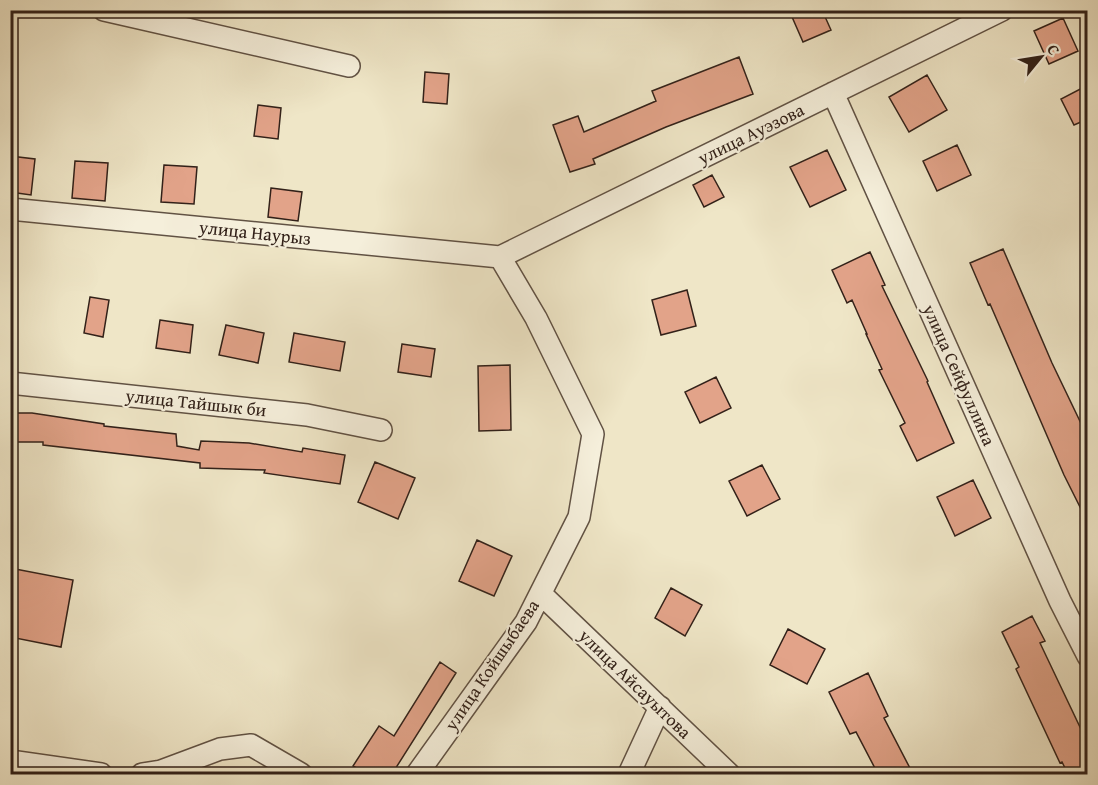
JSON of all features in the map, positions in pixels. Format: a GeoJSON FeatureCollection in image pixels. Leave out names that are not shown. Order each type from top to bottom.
{"type":"FeatureCollection","features":[{"type":"Feature","properties":{"kind":"street"},"geometry":{"type":"LineString","coordinates":[[104,10],[349,66]]}},
{"type":"Feature","properties":{"kind":"street","name":"улица Ауэзова"},"geometry":{"type":"LineString","coordinates":[[500,257],[1002,10]]}},
{"type":"Feature","properties":{"kind":"street","name":"улица Сейфуллина"},"geometry":{"type":"LineString","coordinates":[[833,93],[1060,601],[1088,656]]}},
{"type":"Feature","properties":{"kind":"street","name":"улица Наурыз"},"geometry":{"type":"LineString","coordinates":[[10,209],[500,257]]}},
{"type":"Feature","properties":{"kind":"street","name":"улица Койшыбаева"},"geometry":{"type":"LineString","coordinates":[[417,774],[526,622],[541,594],[579,518],[593,434],[536,318],[500,257]]}},
{"type":"Feature","properties":{"kind":"street","name":"улица Тайшык би"},"geometry":{"type":"LineString","coordinates":[[10,383],[307,415],[381,430]]}},
{"type":"Feature","properties":{"kind":"street","name":"улица Айсауытова"},"geometry":{"type":"LineString","coordinates":[[541,594],[729,774]]}},
{"type":"Feature","properties":{"kind":"street"},"geometry":{"type":"LineString","coordinates":[[629,774],[660,707]]}},
{"type":"Feature","properties":{"kind":"street"},"geometry":{"type":"LineString","coordinates":[[142,774],[161,771],[220,749],[251,745],[301,774]]}},
{"type":"Feature","properties":{"kind":"street"},"geometry":{"type":"LineString","coordinates":[[10,761],[101,774]]}},
{"type":"Feature","properties":{"kind":"building"},"geometry":{"type":"Polygon","coordinates":[[[789,10],[822,10],[831,30],[803,42],[789,10]]]}},
{"type":"Feature","properties":{"kind":"building"},"geometry":{"type":"Polygon","coordinates":[[[1063,18],[1078,51],[1049,64],[1034,31],[1063,18]]]}},
{"type":"Feature","properties":{"kind":"building"},"geometry":{"type":"Polygon","coordinates":[[[739,57],[753,94],[666,127],[593,159],[595,164],[570,172],[553,125],[578,116],[584,132],[656,101],[652,91],[739,57]]]}},
{"type":"Feature","properties":{"kind":"building"},"geometry":{"type":"Polygon","coordinates":[[[425,72],[449,74],[447,104],[423,102],[425,72]]]}},
{"type":"Feature","properties":{"kind":"building"},"geometry":{"type":"Polygon","coordinates":[[[927,75],[947,110],[909,132],[889,97],[927,75]]]}},
{"type":"Feature","properties":{"kind":"building"},"geometry":{"type":"Polygon","coordinates":[[[1088,85],[1088,119],[1074,125],[1061,99],[1088,85]]]}},
{"type":"Feature","properties":{"kind":"building"},"geometry":{"type":"Polygon","coordinates":[[[258,105],[281,108],[278,139],[254,136],[258,105]]]}},
{"type":"Feature","properties":{"kind":"building"},"geometry":{"type":"Polygon","coordinates":[[[957,145],[971,175],[937,191],[923,161],[957,145]]]}},
{"type":"Feature","properties":{"kind":"building"},"geometry":{"type":"Polygon","coordinates":[[[827,150],[846,190],[810,207],[790,167],[827,150]]]}},
{"type":"Feature","properties":{"kind":"building"},"geometry":{"type":"Polygon","coordinates":[[[10,156],[35,159],[31,195],[10,192],[10,156]]]}},
{"type":"Feature","properties":{"kind":"building"},"geometry":{"type":"Polygon","coordinates":[[[75,161],[108,163],[105,201],[72,198],[75,161]]]}},
{"type":"Feature","properties":{"kind":"building"},"geometry":{"type":"Polygon","coordinates":[[[164,165],[197,167],[194,204],[161,202],[164,165]]]}},
{"type":"Feature","properties":{"kind":"building"},"geometry":{"type":"Polygon","coordinates":[[[712,175],[724,197],[704,207],[693,185],[712,175]]]}},
{"type":"Feature","properties":{"kind":"building"},"geometry":{"type":"Polygon","coordinates":[[[271,188],[302,192],[298,221],[268,217],[271,188]]]}},
{"type":"Feature","properties":{"kind":"building"},"geometry":{"type":"Polygon","coordinates":[[[1003,249],[1052,363],[1088,438],[1088,523],[1064,475],[970,263],[1003,249]]]}},
{"type":"Feature","properties":{"kind":"building"},"geometry":{"type":"Polygon","coordinates":[[[870,252],[885,285],[882,286],[928,381],[954,443],[917,461],[900,426],[905,423],[879,370],[882,369],[852,300],[847,303],[832,270],[870,252]]]}},
{"type":"Feature","properties":{"kind":"building"},"geometry":{"type":"Polygon","coordinates":[[[687,290],[696,326],[661,335],[652,300],[687,290]]]}},
{"type":"Feature","properties":{"kind":"building"},"geometry":{"type":"Polygon","coordinates":[[[90,297],[109,300],[103,337],[84,333],[90,297]]]}},
{"type":"Feature","properties":{"kind":"building"},"geometry":{"type":"Polygon","coordinates":[[[160,320],[193,325],[190,353],[156,348],[160,320]]]}},
{"type":"Feature","properties":{"kind":"building"},"geometry":{"type":"Polygon","coordinates":[[[226,325],[264,333],[258,363],[219,355],[226,325]]]}},
{"type":"Feature","properties":{"kind":"building"},"geometry":{"type":"Polygon","coordinates":[[[294,333],[345,342],[340,371],[289,362],[294,333]]]}},
{"type":"Feature","properties":{"kind":"building"},"geometry":{"type":"Polygon","coordinates":[[[402,344],[435,349],[431,377],[398,372],[402,344]]]}},
{"type":"Feature","properties":{"kind":"building"},"geometry":{"type":"Polygon","coordinates":[[[510,365],[511,430],[479,431],[478,366],[510,365]]]}},
{"type":"Feature","properties":{"kind":"building"},"geometry":{"type":"Polygon","coordinates":[[[716,377],[731,408],[700,423],[685,392],[716,377]]]}},
{"type":"Feature","properties":{"kind":"building"},"geometry":{"type":"Polygon","coordinates":[[[10,413],[32,413],[104,424],[104,426],[176,434],[177,446],[199,450],[201,441],[249,443],[302,452],[303,448],[345,455],[340,484],[264,473],[265,470],[200,468],[200,463],[43,445],[43,442],[10,442],[10,413]]]}},
{"type":"Feature","properties":{"kind":"building"},"geometry":{"type":"Polygon","coordinates":[[[375,462],[415,478],[398,519],[358,502],[375,462]]]}},
{"type":"Feature","properties":{"kind":"building"},"geometry":{"type":"Polygon","coordinates":[[[762,465],[780,499],[747,516],[729,481],[762,465]]]}},
{"type":"Feature","properties":{"kind":"building"},"geometry":{"type":"Polygon","coordinates":[[[973,480],[991,518],[955,536],[937,497],[973,480]]]}},
{"type":"Feature","properties":{"kind":"building"},"geometry":{"type":"Polygon","coordinates":[[[477,540],[512,556],[494,596],[459,581],[477,540]]]}},
{"type":"Feature","properties":{"kind":"building"},"geometry":{"type":"Polygon","coordinates":[[[10,568],[73,580],[61,647],[10,637],[10,568]]]}},
{"type":"Feature","properties":{"kind":"building"},"geometry":{"type":"Polygon","coordinates":[[[671,588],[702,605],[685,636],[655,618],[671,588]]]}},
{"type":"Feature","properties":{"kind":"building"},"geometry":{"type":"Polygon","coordinates":[[[1032,616],[1045,641],[1040,643],[1088,744],[1088,774],[1068,774],[1062,762],[1060,763],[1016,669],[1019,667],[1002,632],[1032,616]]]}},
{"type":"Feature","properties":{"kind":"building"},"geometry":{"type":"Polygon","coordinates":[[[788,629],[825,649],[807,684],[770,665],[788,629]]]}},
{"type":"Feature","properties":{"kind":"building"},"geometry":{"type":"Polygon","coordinates":[[[440,662],[456,673],[392,774],[367,774],[353,766],[379,726],[394,736],[440,662]]]}},
{"type":"Feature","properties":{"kind":"building"},"geometry":{"type":"Polygon","coordinates":[[[868,673],[888,716],[884,718],[913,774],[878,774],[856,732],[850,734],[829,692],[868,673]]]}}]}
